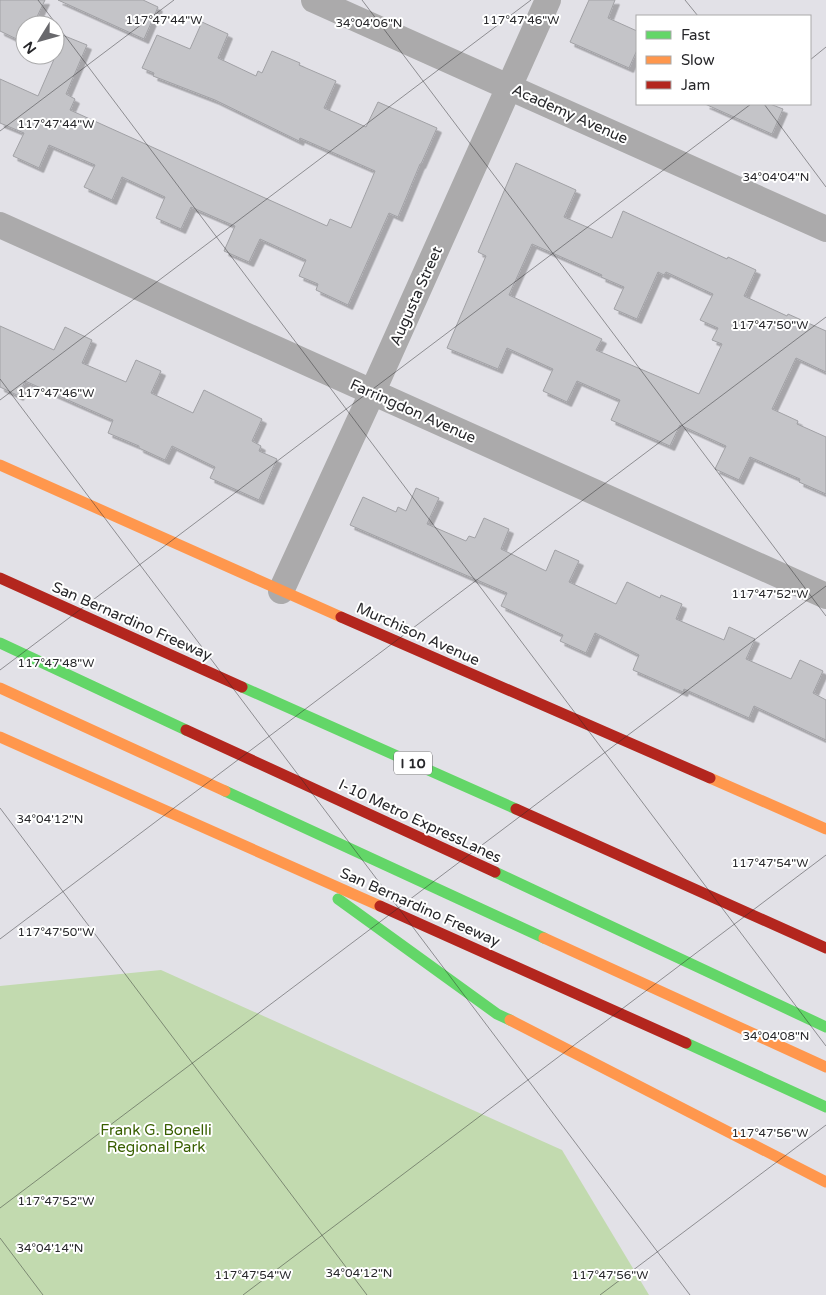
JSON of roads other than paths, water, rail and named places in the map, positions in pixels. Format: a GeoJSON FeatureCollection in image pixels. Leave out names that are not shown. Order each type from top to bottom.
{"type":"FeatureCollection","features":[{"type":"Feature","properties":{"kind":"main road","name":"Murchison Avenue"},"geometry":{"type":"LineString","coordinates":[[0,465],[281,591],[826,829]]}},
{"type":"Feature","properties":{"kind":"main road","name":"San Bernardino Freeway"},"geometry":{"type":"LineString","coordinates":[[0,578],[826,948]]}},
{"type":"Feature","properties":{"kind":"main road","name":"I-10 Metro ExpressLanes"},"geometry":{"type":"LineString","coordinates":[[0,643],[826,1027]]}},
{"type":"Feature","properties":{"kind":"main road"},"geometry":{"type":"LineString","coordinates":[[0,688],[826,1067]]}},
{"type":"Feature","properties":{"kind":"main road","name":"San Bernardino Freeway"},"geometry":{"type":"LineString","coordinates":[[0,737],[648,1024],[826,1107]]}},
{"type":"Feature","properties":{"kind":"main road"},"geometry":{"type":"LineString","coordinates":[[292,866],[497,1014],[826,1182]]}},
{"type":"Feature","properties":{"kind":"street","name":"Academy Avenue"},"geometry":{"type":"LineString","coordinates":[[314,0],[826,229]]}},
{"type":"Feature","properties":{"kind":"street","name":"Augusta Street"},"geometry":{"type":"LineString","coordinates":[[281,591],[548,0]]}},
{"type":"Feature","properties":{"kind":"street","name":"Farringdon Avenue"},"geometry":{"type":"LineString","coordinates":[[0,225],[826,596]]}},
{"type":"Feature","properties":{"kind":"park label","name":"Frank G. Bonelli Regional Park"},"geometry":{"type":"Point","coordinates":[156,1138]}}]}
